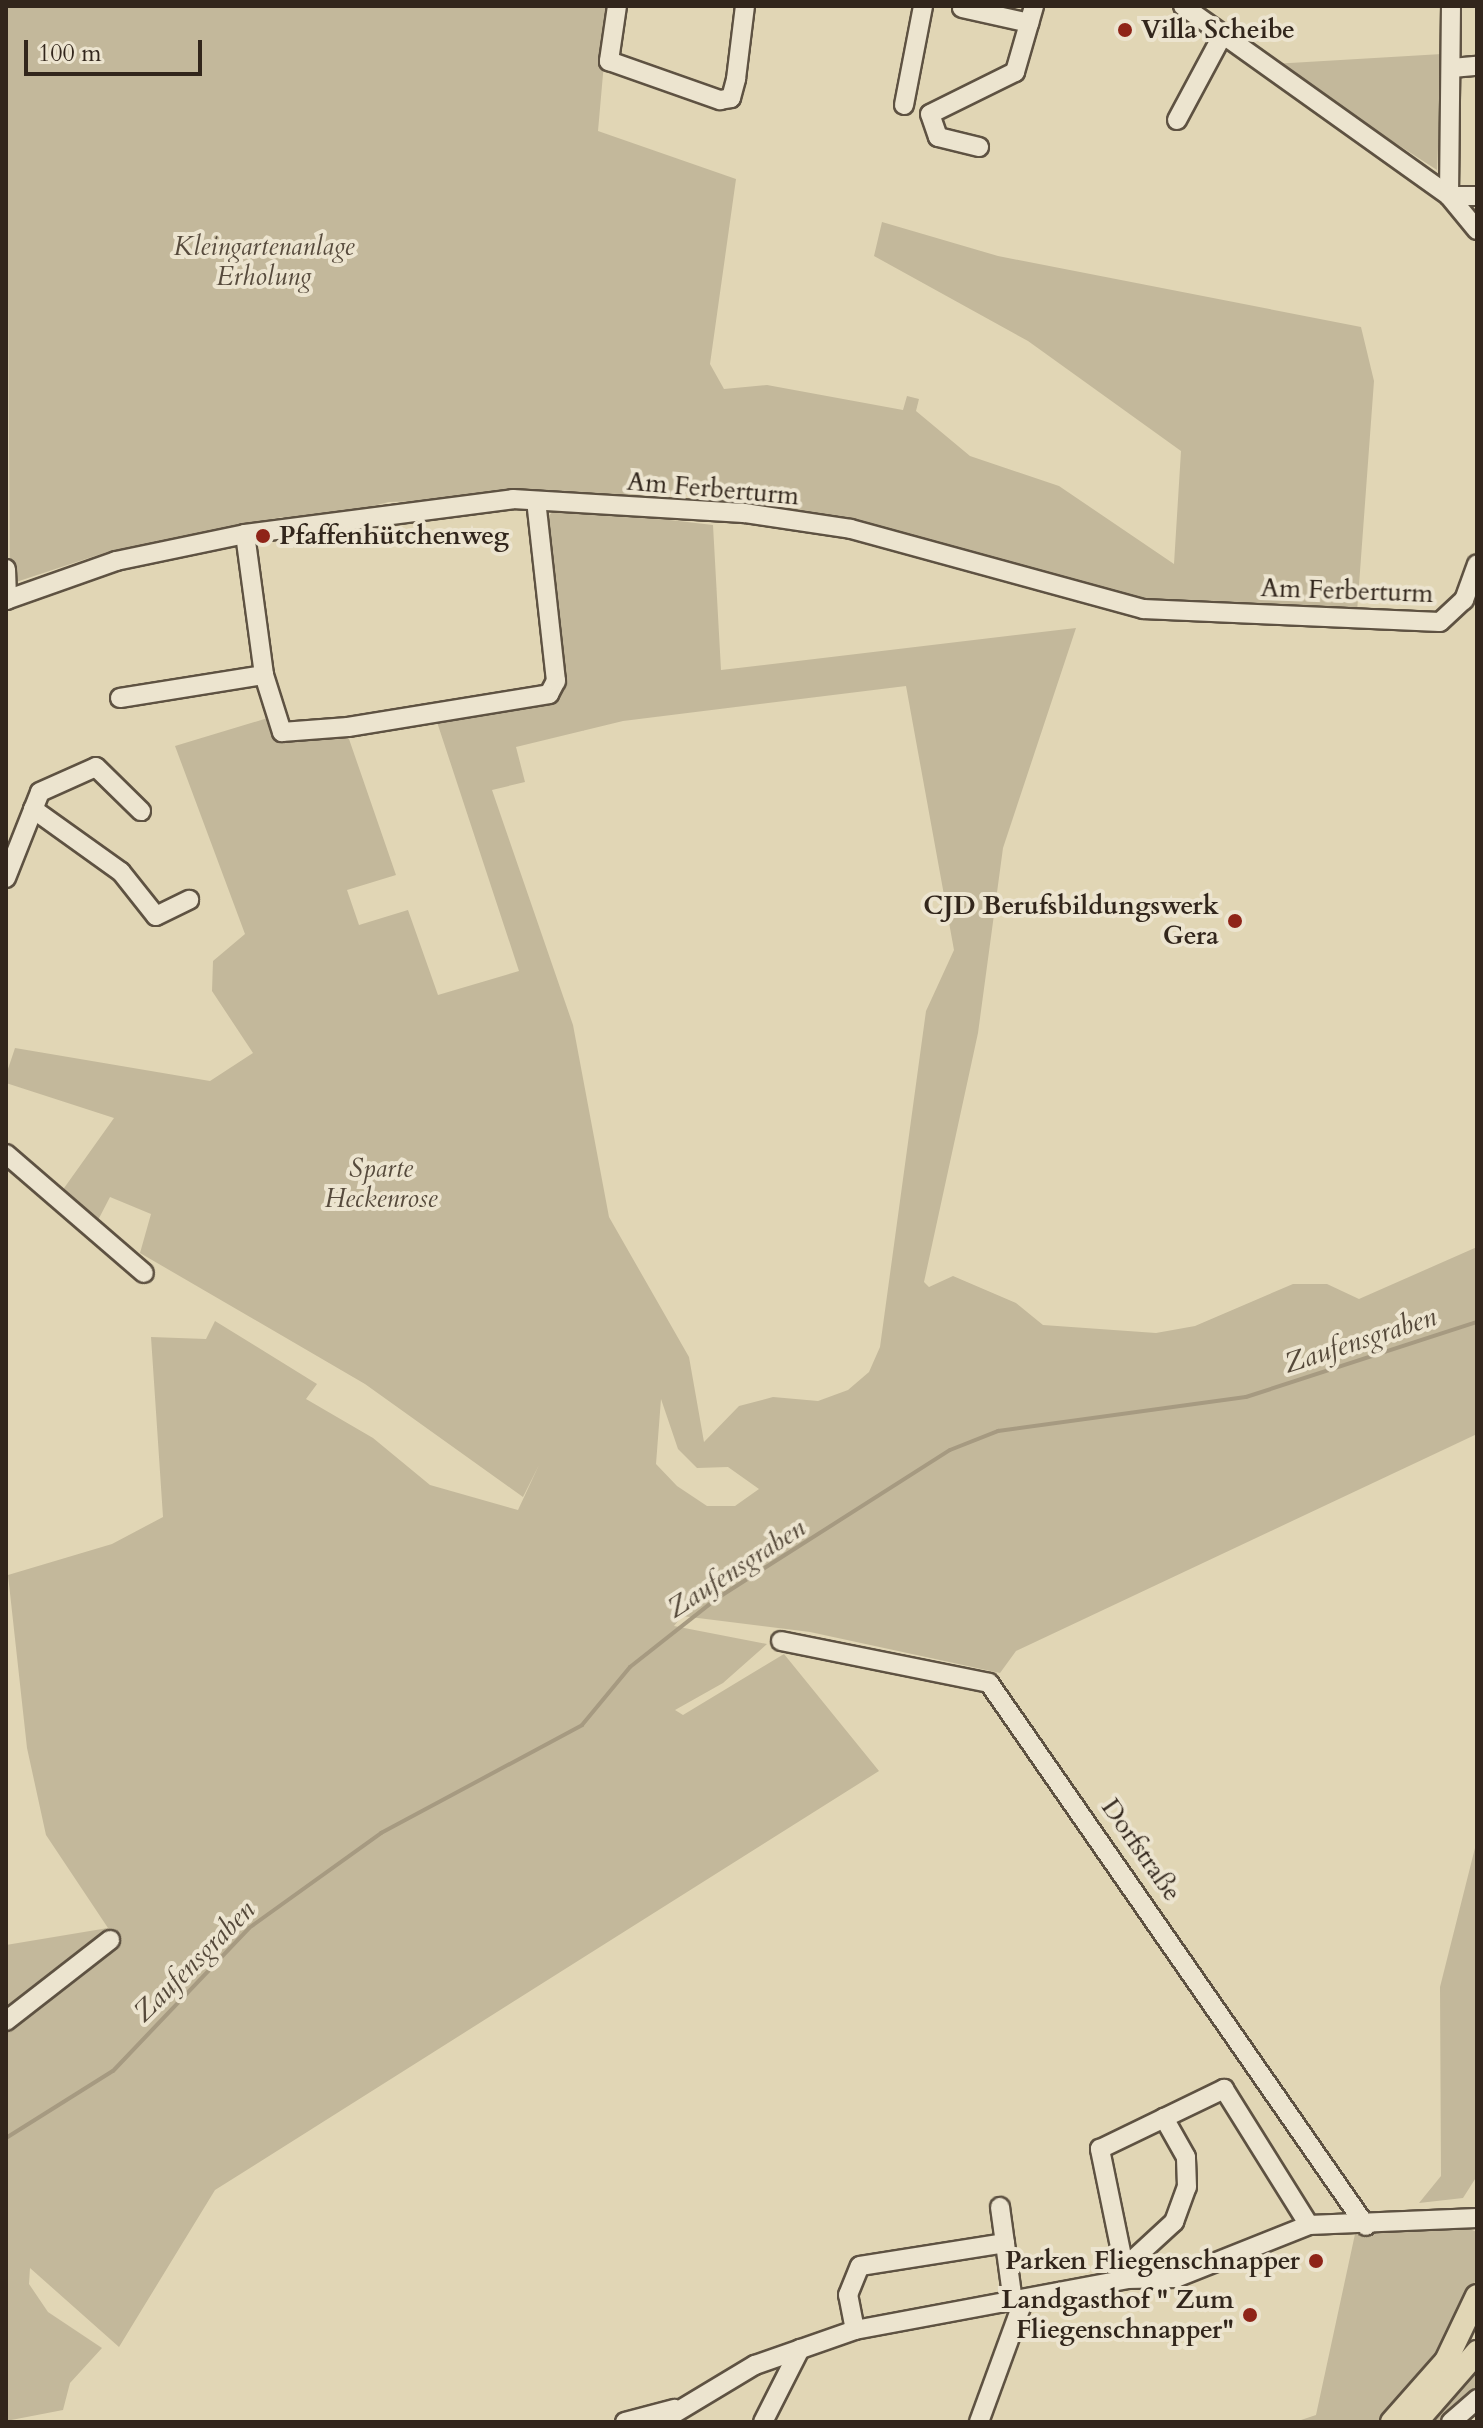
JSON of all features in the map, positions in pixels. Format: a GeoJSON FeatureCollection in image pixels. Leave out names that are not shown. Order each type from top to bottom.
{"type":"FeatureCollection","features":[{"type":"Feature","properties":{"kind":"main road"},"geometry":{"type":"LineString","coordinates":[[1392,2422],[1446,2361],[1477,2296]]}},
{"type":"Feature","properties":{"kind":"main road"},"geometry":{"type":"LineString","coordinates":[[1416,2422],[1477,2352]]}},
{"type":"Feature","properties":{"kind":"street"},"geometry":{"type":"LineString","coordinates":[[617,6],[609,61],[720,100],[731,98],[745,6]]}},
{"type":"Feature","properties":{"kind":"street"},"geometry":{"type":"LineString","coordinates":[[904,105],[923,6]]}},
{"type":"Feature","properties":{"kind":"street"},"geometry":{"type":"LineString","coordinates":[[1183,6],[1449,196],[1477,230]]}},
{"type":"Feature","properties":{"kind":"street"},"geometry":{"type":"LineString","coordinates":[[1449,196],[1451,6]]}},
{"type":"Feature","properties":{"kind":"street"},"geometry":{"type":"LineString","coordinates":[[962,8],[1032,14],[1015,72],[930,114],[938,137],[979,147]]}},
{"type":"Feature","properties":{"kind":"street"},"geometry":{"type":"LineString","coordinates":[[1177,120],[1222,36]]}},
{"type":"Feature","properties":{"kind":"street"},"geometry":{"type":"LineString","coordinates":[[1452,68],[1477,66]]}},
{"type":"Feature","properties":{"kind":"street"},"geometry":{"type":"LineString","coordinates":[[1449,196],[1477,196]]}},
{"type":"Feature","properties":{"kind":"street"},"geometry":{"type":"LineString","coordinates":[[245,534],[264,675],[282,732],[348,727],[549,694],[556,681],[536,501]]}},
{"type":"Feature","properties":{"kind":"street","name":"Am Ferberturm"},"geometry":{"type":"LineString","coordinates":[[7,600],[116,561],[245,534],[536,501],[744,513],[851,529],[1143,609],[1440,622],[1464,600],[1477,564]]}},
{"type":"Feature","properties":{"kind":"street"},"geometry":{"type":"LineString","coordinates":[[6,569],[7,600]]}},
{"type":"Feature","properties":{"kind":"street"},"geometry":{"type":"LineString","coordinates":[[120,698],[264,675]]}},
{"type":"Feature","properties":{"kind":"street"},"geometry":{"type":"LineString","coordinates":[[6,878],[40,792],[96,767],[141,811]]}},
{"type":"Feature","properties":{"kind":"street"},"geometry":{"type":"LineString","coordinates":[[33,809],[121,872],[156,916],[189,900]]}},
{"type":"Feature","properties":{"kind":"street"},"geometry":{"type":"LineString","coordinates":[[6,1154],[144,1273]]}},
{"type":"Feature","properties":{"kind":"street","name":"Dorfstraße"},"geometry":{"type":"LineString","coordinates":[[781,1641],[989,1683],[1235,2027],[1366,2226]]}},
{"type":"Feature","properties":{"kind":"street"},"geometry":{"type":"LineString","coordinates":[[6,2021],[110,1940]]}},
{"type":"Feature","properties":{"kind":"street"},"geometry":{"type":"LineString","coordinates":[[1126,2273],[1100,2149],[1224,2089],[1309,2225]]}},
{"type":"Feature","properties":{"kind":"street"},"geometry":{"type":"LineString","coordinates":[[1126,2273],[1174,2222],[1187,2187],[1186,2157],[1164,2118]]}},
{"type":"Feature","properties":{"kind":"street"},"geometry":{"type":"LineString","coordinates":[[979,2422],[1018,2300],[1000,2207]]}},
{"type":"Feature","properties":{"kind":"street"},"geometry":{"type":"LineString","coordinates":[[625,2422],[676,2408],[800,2349],[855,2330],[1018,2300],[1126,2273],[1176,2278],[1309,2225],[1366,2226],[1477,2218]]}},
{"type":"Feature","properties":{"kind":"street"},"geometry":{"type":"LineString","coordinates":[[855,2330],[848,2295],[860,2266],[1005,2243]]}},
{"type":"Feature","properties":{"kind":"street"},"geometry":{"type":"LineString","coordinates":[[763,2422],[800,2349]]}},
{"type":"Feature","properties":{"kind":"street"},"geometry":{"type":"LineString","coordinates":[[1451,2422],[1477,2399]]}},
{"type":"Feature","properties":{"kind":"street"},"geometry":{"type":"LineString","coordinates":[[660,2422],[676,2408]]}},
{"type":"Feature","properties":{"kind":"green space","name":"Kleingartenanlage Erholung"},"geometry":{"type":"Polygon","coordinates":[[[6,6],[609,6],[598,131],[736,179],[710,364],[724,389],[767,385],[903,410],[907,396],[919,399],[916,411],[970,456],[1059,486],[1174,564],[1181,451],[1028,341],[874,256],[882,222],[998,256],[1361,327],[1374,381],[1357,612],[1125,598],[718,506],[720,493],[389,502],[305,523],[282,517],[110,551],[10,584],[6,6]]]}},
{"type":"Feature","properties":{"kind":"green space"},"geometry":{"type":"Polygon","coordinates":[[[1442,54],[1437,170],[1273,64],[1442,54]]]}},
{"type":"Feature","properties":{"kind":"green space","name":"Sparte Heckenrose"},"geometry":{"type":"Polygon","coordinates":[[[558,507],[713,525],[721,670],[1076,628],[1003,848],[978,1033],[924,1282],[929,1287],[953,1276],[1016,1303],[1043,1325],[1156,1333],[1195,1326],[1293,1284],[1327,1284],[1359,1299],[1477,1247],[1477,1434],[1016,1651],[1000,1673],[810,1632],[682,1616],[674,1626],[767,1644],[723,1683],[675,1710],[683,1715],[784,1654],[879,1771],[215,2190],[119,2347],[30,2268],[29,2284],[48,2312],[102,2348],[70,2383],[63,2410],[6,2421],[6,1945],[108,1928],[46,1835],[27,1748],[8,1575],[112,1544],[163,1517],[151,1337],[206,1339],[215,1321],[317,1384],[306,1399],[373,1438],[430,1485],[518,1510],[539,1465],[523,1497],[365,1384],[140,1253],[151,1214],[110,1197],[95,1226],[57,1198],[114,1118],[6,1083],[6,1075],[15,1048],[210,1081],[253,1053],[212,991],[213,961],[245,934],[175,746],[271,717],[276,738],[337,731],[349,739],[396,875],[347,890],[359,925],[408,910],[438,995],[519,971],[436,719],[557,699],[543,521],[558,507]],[[906,686],[623,721],[516,747],[525,782],[492,790],[573,1025],[609,1217],[689,1357],[704,1442],[739,1406],[773,1397],[818,1401],[848,1390],[869,1372],[880,1347],[926,1011],[954,950],[906,686]],[[661,1399],[656,1464],[677,1486],[707,1506],[735,1506],[759,1489],[728,1467],[697,1468],[678,1449],[661,1399]]]}},
{"type":"Feature","properties":{"kind":"green space"},"geometry":{"type":"Polygon","coordinates":[[[1477,1840],[1477,2176],[1463,2198],[1419,2203],[1441,2176],[1440,1987],[1477,1840]]]}},
{"type":"Feature","properties":{"kind":"green space"},"geometry":{"type":"Polygon","coordinates":[[[1465,2227],[1477,2232],[1477,2276],[1463,2313],[1393,2412],[1381,2422],[1295,2422],[1316,2415],[1355,2234],[1465,2227]]]}},
{"type":"Feature","properties":{"kind":"green space"},"geometry":{"type":"Polygon","coordinates":[[[1477,2362],[1477,2393],[1445,2422],[1426,2422],[1477,2362]]]}},
{"type":"Feature","properties":{"kind":"waterway","name":"Zaufensgraben"},"geometry":{"type":"LineString","coordinates":[[6,2138],[113,2071],[249,1928],[381,1833],[582,1725],[630,1667],[716,1599],[950,1450],[998,1431],[1246,1397],[1477,1322]]}},
{"type":"Feature","properties":{"kind":"place","name":"Villa Scheibe"},"geometry":{"type":"Point","coordinates":[1125,30]}},
{"type":"Feature","properties":{"kind":"place","name":"Pfaffenhütchenweg"},"geometry":{"type":"Point","coordinates":[263,536]}},
{"type":"Feature","properties":{"kind":"place","name":"CJD Berufsbildungswerk Gera"},"geometry":{"type":"Point","coordinates":[1235,921]}},
{"type":"Feature","properties":{"kind":"place","name":"Parken Fliegenschnapper"},"geometry":{"type":"Point","coordinates":[1316,2261]}},
{"type":"Feature","properties":{"kind":"place","name":"Landgasthof \" Zum Fliegenschnapper\""},"geometry":{"type":"Point","coordinates":[1250,2315]}}]}
